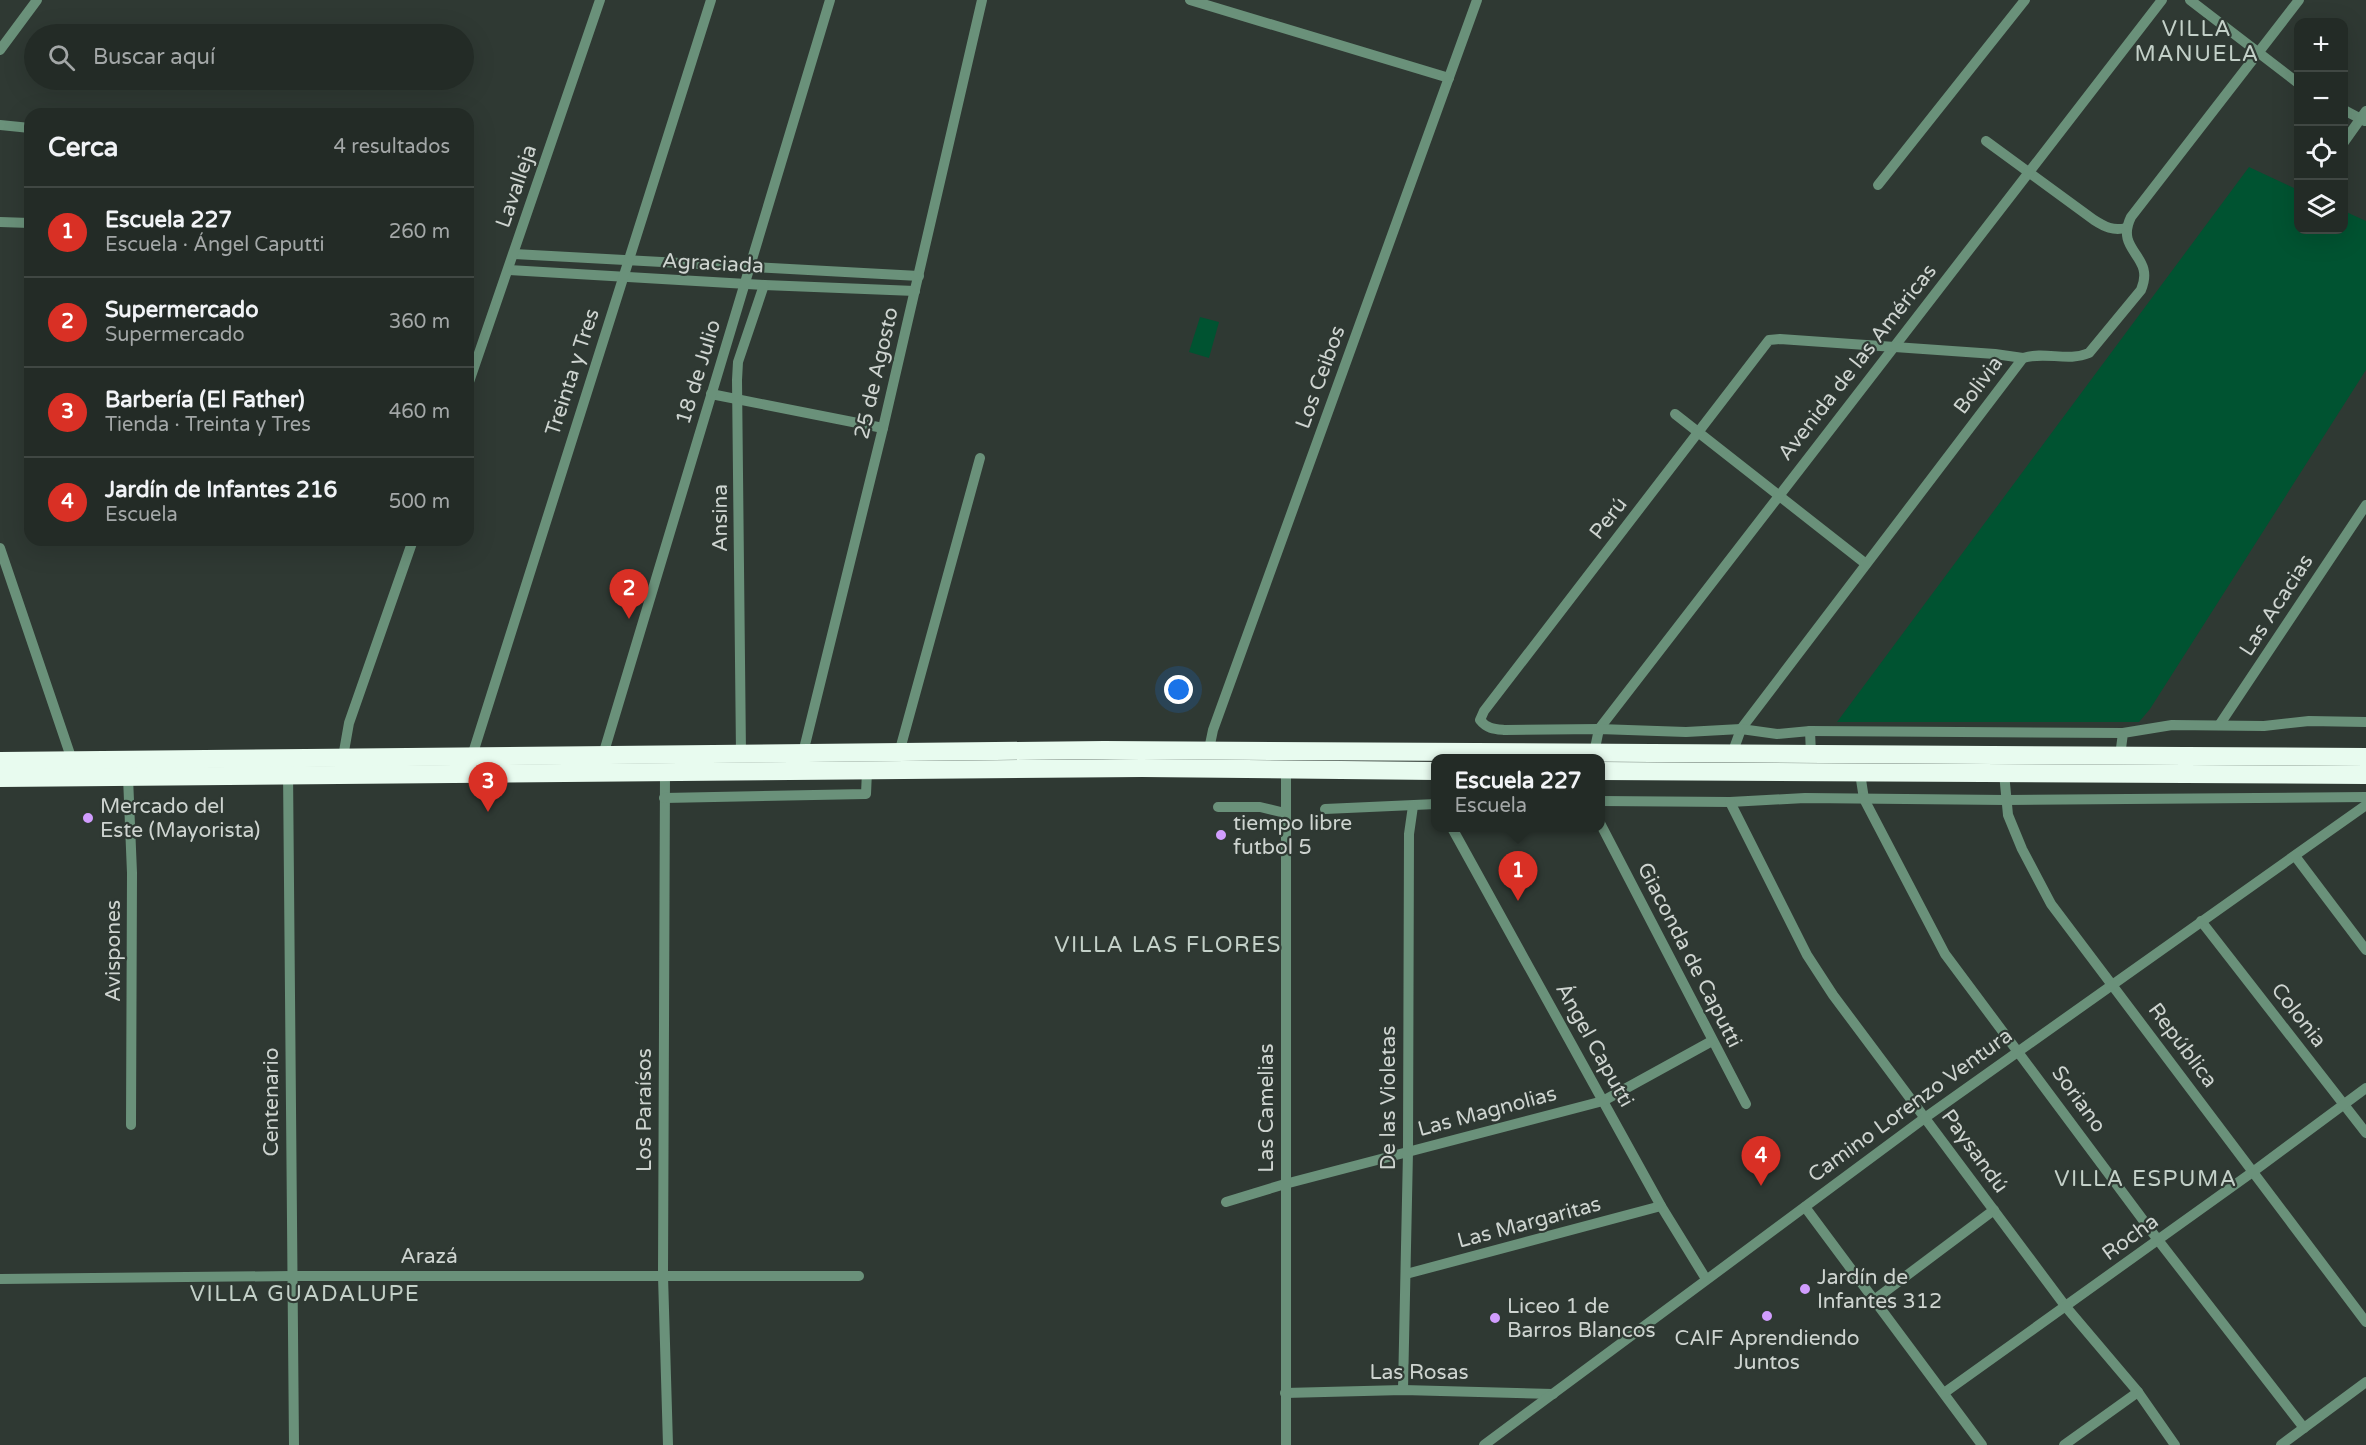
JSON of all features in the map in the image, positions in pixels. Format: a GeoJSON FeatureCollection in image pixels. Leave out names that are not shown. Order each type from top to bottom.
{"type":"FeatureCollection","features":[{"type":"Feature","properties":{"kind":"highway"},"geometry":{"type":"LineString","coordinates":[[0,778],[128,777],[288,767],[343,757],[803,753],[1208,760],[1286,770],[1431,771]]}},
{"type":"Feature","properties":{"kind":"highway"},"geometry":{"type":"LineString","coordinates":[[1541,754],[2366,757]]}},
{"type":"Feature","properties":{"kind":"highway"},"geometry":{"type":"LineString","coordinates":[[0,760],[665,774],[1431,756]]}},
{"type":"Feature","properties":{"kind":"highway"},"geometry":{"type":"LineString","coordinates":[[1605,771],[2366,775]]}},
{"type":"Feature","properties":{"kind":"street"},"geometry":{"type":"LineString","coordinates":[[0,50],[37,0]]}},
{"type":"Feature","properties":{"kind":"street","name":"Lavalleja"},"geometry":{"type":"LineString","coordinates":[[474,368],[600,0]]}},
{"type":"Feature","properties":{"kind":"street","name":"Treinta y Tres"},"geometry":{"type":"LineString","coordinates":[[472,756],[711,0]]}},
{"type":"Feature","properties":{"kind":"street","name":"18 de Julio"},"geometry":{"type":"LineString","coordinates":[[603,755],[830,0]]}},
{"type":"Feature","properties":{"kind":"street","name":"25 de Agosto"},"geometry":{"type":"LineString","coordinates":[[803,753],[883,428],[982,0]]}},
{"type":"Feature","properties":{"kind":"street"},"geometry":{"type":"LineString","coordinates":[[1190,0],[1230,5],[1449,78]]}},
{"type":"Feature","properties":{"kind":"street","name":"Los Ceibos"},"geometry":{"type":"LineString","coordinates":[[1208,760],[1213,730],[1477,0]]}},
{"type":"Feature","properties":{"kind":"street"},"geometry":{"type":"LineString","coordinates":[[1878,185],[2025,0]]}},
{"type":"Feature","properties":{"kind":"street","name":"Avenida de las Américas"},"geometry":{"type":"LineString","coordinates":[[1594,753],[1599,729],[2162,0]]}},
{"type":"Feature","properties":{"kind":"street"},"geometry":{"type":"LineString","coordinates":[[2190,0],[2294,80]]}},
{"type":"Feature","properties":{"kind":"street"},"geometry":{"type":"LineString","coordinates":[[1986,141],[2105,227],[2117,230],[2126,228],[2131,217],[2299,0]]}},
{"type":"Feature","properties":{"kind":"street"},"geometry":{"type":"LineString","coordinates":[[2348,112],[2364,117],[2348,136]]}},
{"type":"Feature","properties":{"kind":"street"},"geometry":{"type":"LineString","coordinates":[[0,125],[24,127]]}},
{"type":"Feature","properties":{"kind":"street"},"geometry":{"type":"LineString","coordinates":[[0,222],[24,223]]}},
{"type":"Feature","properties":{"kind":"street","name":"Bolivia"},"geometry":{"type":"LineString","coordinates":[[1732,754],[1741,729],[2023,358],[2034,355],[2079,357],[2089,353],[2141,290],[2144,270],[2141,260],[2128,244],[2126,228]]}},
{"type":"Feature","properties":{"kind":"street","name":"Agraciada"},"geometry":{"type":"LineString","coordinates":[[514,254],[628,262],[919,276]]}},
{"type":"Feature","properties":{"kind":"street","name":"Agraciada"},"geometry":{"type":"LineString","coordinates":[[509,270],[623,278],[915,291]]}},
{"type":"Feature","properties":{"kind":"street","name":"Ansina"},"geometry":{"type":"LineString","coordinates":[[741,754],[738,362],[764,285]]}},
{"type":"Feature","properties":{"kind":"street","name":"Perú"},"geometry":{"type":"LineString","coordinates":[[1599,729],[1491,729],[1484,726],[1480,720],[1484,711],[1769,340],[1894,348]]}},
{"type":"Feature","properties":{"kind":"street"},"geometry":{"type":"LineString","coordinates":[[1894,348],[1995,354],[2023,358]]}},
{"type":"Feature","properties":{"kind":"street"},"geometry":{"type":"LineString","coordinates":[[711,394],[883,428]]}},
{"type":"Feature","properties":{"kind":"street"},"geometry":{"type":"LineString","coordinates":[[1675,414],[1866,564]]}},
{"type":"Feature","properties":{"kind":"street"},"geometry":{"type":"LineString","coordinates":[[899,753],[980,458]]}},
{"type":"Feature","properties":{"kind":"street","name":"Las Acacias"},"geometry":{"type":"LineString","coordinates":[[2220,724],[2365,506]]}},
{"type":"Feature","properties":{"kind":"street"},"geometry":{"type":"LineString","coordinates":[[343,757],[349,723],[411,546]]}},
{"type":"Feature","properties":{"kind":"street"},"geometry":{"type":"LineString","coordinates":[[0,548],[72,760]]}},
{"type":"Feature","properties":{"kind":"street"},"geometry":{"type":"LineString","coordinates":[[1599,729],[1686,732],[1741,729],[1777,734],[1810,731],[2123,733],[2172,724],[2264,726],[2310,721],[2366,722]]}},
{"type":"Feature","properties":{"kind":"street"},"geometry":{"type":"LineString","coordinates":[[1810,731],[1811,754]]}},
{"type":"Feature","properties":{"kind":"street"},"geometry":{"type":"LineString","coordinates":[[2120,756],[2123,733]]}},
{"type":"Feature","properties":{"kind":"street","name":"Centenario"},"geometry":{"type":"LineString","coordinates":[[288,767],[294,1445]]}},
{"type":"Feature","properties":{"kind":"street","name":"Las Camelias"},"geometry":{"type":"LineString","coordinates":[[1286,770],[1286,1445]]}},
{"type":"Feature","properties":{"kind":"street"},"geometry":{"type":"LineString","coordinates":[[664,798],[866,794],[867,771]]}},
{"type":"Feature","properties":{"kind":"street","name":"Soriano"},"geometry":{"type":"LineString","coordinates":[[1860,773],[1864,799],[1945,954],[2158,1240],[2304,1428]]}},
{"type":"Feature","properties":{"kind":"street","name":"República"},"geometry":{"type":"LineString","coordinates":[[2004,773],[2008,815],[2022,849],[2051,904],[2366,1322]]}},
{"type":"Feature","properties":{"kind":"street","name":"Los Paraísos"},"geometry":{"type":"LineString","coordinates":[[665,774],[663,1276],[668,1445]]}},
{"type":"Feature","properties":{"kind":"street"},"geometry":{"type":"LineString","coordinates":[[2225,775],[2225,798]]}},
{"type":"Feature","properties":{"kind":"street"},"geometry":{"type":"LineString","coordinates":[[2303,798],[2304,776]]}},
{"type":"Feature","properties":{"kind":"street","name":"Avispones"},"geometry":{"type":"LineString","coordinates":[[128,777],[132,873],[131,1125]]}},
{"type":"Feature","properties":{"kind":"street"},"geometry":{"type":"LineString","coordinates":[[1605,801],[1730,802],[1805,798],[2006,800],[2366,797]]}},
{"type":"Feature","properties":{"kind":"street","name":"Paysandú"},"geometry":{"type":"LineString","coordinates":[[1730,802],[1819,975],[2066,1307],[2138,1392],[2175,1445]]}},
{"type":"Feature","properties":{"kind":"street"},"geometry":{"type":"LineString","coordinates":[[1325,809],[1431,804]]}},
{"type":"Feature","properties":{"kind":"street","name":"Camino Lorenzo Ventura"},"geometry":{"type":"LineString","coordinates":[[1484,1445],[2018,1050],[2366,805]]}},
{"type":"Feature","properties":{"kind":"street","name":"De las Violetas"},"geometry":{"type":"LineString","coordinates":[[1403,1390],[1408,1152],[1409,834],[1413,806]]}},
{"type":"Feature","properties":{"kind":"street"},"geometry":{"type":"LineString","coordinates":[[1218,807],[1260,807],[1285,813]]}},
{"type":"Feature","properties":{"kind":"street","name":"Ángel Caputti"},"geometry":{"type":"LineString","coordinates":[[1454,832],[1661,1206],[1706,1279]]}},
{"type":"Feature","properties":{"kind":"street","name":"Giaconda de Caputti"},"geometry":{"type":"LineString","coordinates":[[1605,832],[1746,1104]]}},
{"type":"Feature","properties":{"kind":"street"},"geometry":{"type":"LineString","coordinates":[[2295,856],[2366,950]]}},
{"type":"Feature","properties":{"kind":"street","name":"Colonia"},"geometry":{"type":"LineString","coordinates":[[2201,921],[2366,1133]]}},
{"type":"Feature","properties":{"kind":"street","name":"Las Magnolias"},"geometry":{"type":"LineString","coordinates":[[1226,1202],[1285,1184],[1603,1101],[1712,1041]]}},
{"type":"Feature","properties":{"kind":"street","name":"Rocha"},"geometry":{"type":"LineString","coordinates":[[1944,1394],[2254,1172],[2366,1088]]}},
{"type":"Feature","properties":{"kind":"street","name":"Las Margaritas"},"geometry":{"type":"LineString","coordinates":[[1406,1274],[1661,1206]]}},
{"type":"Feature","properties":{"kind":"street"},"geometry":{"type":"LineString","coordinates":[[1805,1207],[1982,1445]]}},
{"type":"Feature","properties":{"kind":"street"},"geometry":{"type":"LineString","coordinates":[[1874,1300],[1994,1210]]}},
{"type":"Feature","properties":{"kind":"street","name":"Arazá"},"geometry":{"type":"LineString","coordinates":[[0,1279],[292,1276],[859,1276]]}},
{"type":"Feature","properties":{"kind":"street"},"geometry":{"type":"LineString","coordinates":[[2281,1445],[2366,1382]]}},
{"type":"Feature","properties":{"kind":"street","name":"Las Rosas"},"geometry":{"type":"LineString","coordinates":[[1285,1393],[1403,1390],[1553,1394]]}},
{"type":"Feature","properties":{"kind":"street"},"geometry":{"type":"LineString","coordinates":[[2064,1445],[2138,1392]]}},
{"type":"Feature","properties":{"kind":"green space"},"geometry":{"type":"Polygon","coordinates":[[[2249,167],[2294,188],[2294,234],[2348,234],[2348,213],[2366,221],[2366,370],[2150,709],[2139,722],[1837,722],[2249,167]]]}},
{"type":"Feature","properties":{"kind":"green space"},"geometry":{"type":"Polygon","coordinates":[[[1200,317],[1219,322],[1209,358],[1189,352],[1200,317]]]}},
{"type":"Feature","properties":{"kind":"place","name":"Supermercado"},"geometry":{"type":"Point","coordinates":[629,619]}},
{"type":"Feature","properties":{"kind":"place","name":"Barbería (El Father)"},"geometry":{"type":"Point","coordinates":[488,812]}},
{"type":"Feature","properties":{"kind":"place","name":"Mercado del Este (Mayorista)"},"geometry":{"type":"Point","coordinates":[88,818]}},
{"type":"Feature","properties":{"kind":"place","name":"tiempo libre futbol 5"},"geometry":{"type":"Point","coordinates":[1221,835]}},
{"type":"Feature","properties":{"kind":"place","name":"Escuela 227"},"geometry":{"type":"Point","coordinates":[1518,901]}},
{"type":"Feature","properties":{"kind":"place","name":"Jardín de Infantes 216"},"geometry":{"type":"Point","coordinates":[1761,1186]}},
{"type":"Feature","properties":{"kind":"place","name":"Jardín de Infantes 312"},"geometry":{"type":"Point","coordinates":[1805,1289]}},
{"type":"Feature","properties":{"kind":"place","name":"CAIF Aprendiendo Juntos"},"geometry":{"type":"Point","coordinates":[1767,1316]}},
{"type":"Feature","properties":{"kind":"place","name":"Liceo 1 de Barros Blancos"},"geometry":{"type":"Point","coordinates":[1495,1318]}},
{"type":"Feature","properties":{"kind":"district","name":"VILLA MANUELA"},"geometry":{"type":"Point","coordinates":[2197,40]}},
{"type":"Feature","properties":{"kind":"district","name":"VILLA LAS FLORES"},"geometry":{"type":"Point","coordinates":[1168,944]}},
{"type":"Feature","properties":{"kind":"district","name":"VILLA ESPUMA"},"geometry":{"type":"Point","coordinates":[2146,1178]}},
{"type":"Feature","properties":{"kind":"district","name":"VILLA GUADALUPE"},"geometry":{"type":"Point","coordinates":[305,1293]}}]}
